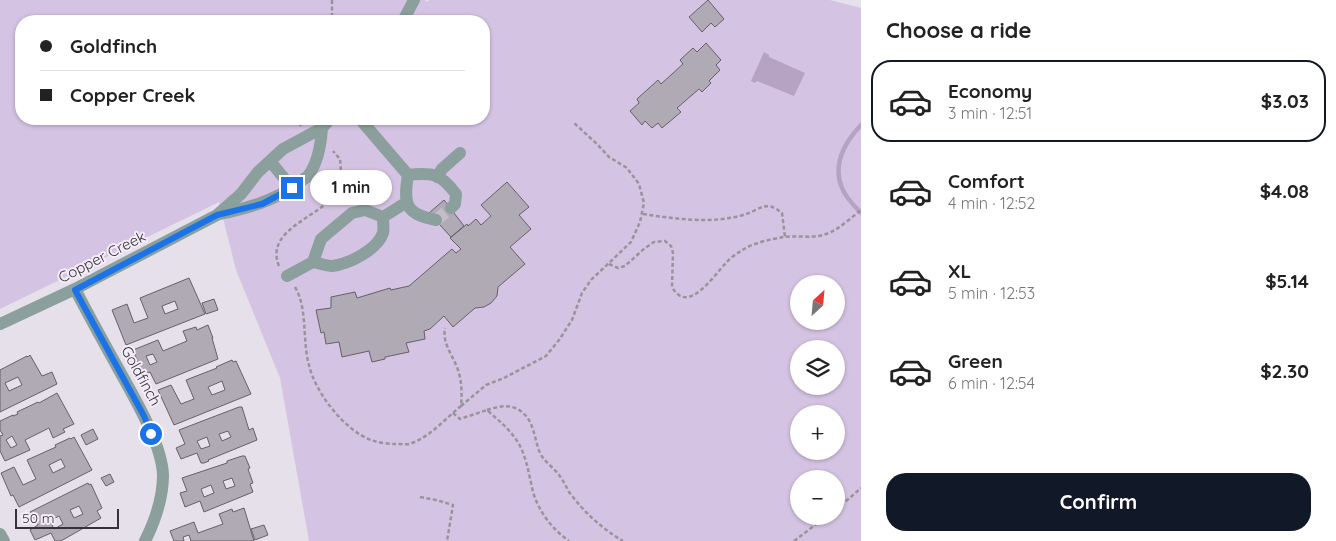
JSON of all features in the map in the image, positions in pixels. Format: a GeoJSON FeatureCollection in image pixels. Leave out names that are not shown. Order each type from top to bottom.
{"type":"FeatureCollection","features":[{"type":"Feature","properties":{"kind":"street"},"geometry":{"type":"LineString","coordinates":[[406,15],[414,0]]}},
{"type":"Feature","properties":{"kind":"street","name":"Copper Creek"},"geometry":{"type":"LineString","coordinates":[[0,324],[75,290],[217,215],[241,194],[283,150],[323,125]]}},
{"type":"Feature","properties":{"kind":"street","name":"Copper Creek"},"geometry":{"type":"LineString","coordinates":[[217,215],[262,204],[292,188],[308,176],[317,157],[325,125]]}},
{"type":"Feature","properties":{"kind":"street"},"geometry":{"type":"LineString","coordinates":[[365,125],[408,175],[405,198],[409,209],[420,217],[436,220]]}},
{"type":"Feature","properties":{"kind":"street"},"geometry":{"type":"LineString","coordinates":[[437,177],[442,169],[460,153]]}},
{"type":"Feature","properties":{"kind":"street"},"geometry":{"type":"LineString","coordinates":[[270,162],[292,188]]}},
{"type":"Feature","properties":{"kind":"street"},"geometry":{"type":"LineString","coordinates":[[408,175],[426,173],[448,183],[456,194],[455,204],[450,208]]}},
{"type":"Feature","properties":{"kind":"street"},"geometry":{"type":"LineString","coordinates":[[383,217],[407,202]]}},
{"type":"Feature","properties":{"kind":"street"},"geometry":{"type":"LineString","coordinates":[[287,276],[312,262],[321,240],[352,212],[365,210],[383,217]]}},
{"type":"Feature","properties":{"kind":"street"},"geometry":{"type":"LineString","coordinates":[[312,262],[331,266],[348,262],[362,255],[379,240],[383,231],[383,217]]}},
{"type":"Feature","properties":{"kind":"street","name":"Goldfinch"},"geometry":{"type":"LineString","coordinates":[[75,290],[144,416],[158,453],[163,474],[160,498],[152,526],[145,541]]}},
{"type":"Feature","properties":{"kind":"street"},"geometry":{"type":"LineString","coordinates":[[0,534],[4,541]]}},
{"type":"Feature","properties":{"kind":"path"},"geometry":{"type":"LineString","coordinates":[[332,0],[332,15]]}},
{"type":"Feature","properties":{"kind":"path"},"geometry":{"type":"LineString","coordinates":[[320,144],[332,151],[340,159],[338,190],[323,206],[291,228],[278,246],[276,258],[299,296],[305,349],[313,381],[323,397],[353,429],[371,440],[390,444],[411,444],[429,433],[486,385],[504,378],[546,356],[572,320],[582,293],[591,280],[630,242],[640,222],[644,203],[640,184],[627,168],[608,157],[574,122]]}},
{"type":"Feature","properties":{"kind":"path"},"geometry":{"type":"LineString","coordinates":[[642,214],[676,219],[708,220],[744,215],[766,205],[782,212],[785,237]]}},
{"type":"Feature","properties":{"kind":"path"},"geometry":{"type":"LineString","coordinates":[[609,264],[618,268],[625,266],[654,242],[665,242],[671,246],[673,253],[672,287],[679,296],[685,297],[700,291],[726,261],[743,249],[762,242],[785,237],[827,234],[861,210]]}},
{"type":"Feature","properties":{"kind":"path"},"geometry":{"type":"LineString","coordinates":[[445,328],[443,337],[459,372],[462,388],[461,406]]}},
{"type":"Feature","properties":{"kind":"path"},"geometry":{"type":"LineString","coordinates":[[452,413],[460,419],[502,405],[522,411],[526,414],[532,425],[542,455],[559,474],[579,505],[592,519],[623,541]]}},
{"type":"Feature","properties":{"kind":"path"},"geometry":{"type":"LineString","coordinates":[[487,410],[506,426],[518,443],[528,467],[533,492],[540,509],[549,522],[569,541]]}},
{"type":"Feature","properties":{"kind":"path"},"geometry":{"type":"LineString","coordinates":[[845,502],[861,488]]}},
{"type":"Feature","properties":{"kind":"path"},"geometry":{"type":"LineString","coordinates":[[420,497],[452,505],[447,541]]}},
{"type":"Feature","properties":{"kind":"path"},"geometry":{"type":"LineString","coordinates":[[794,541],[814,525]]}},
{"type":"Feature","properties":{"kind":"shaded area"},"geometry":{"type":"Polygon","coordinates":[[[0,0],[425,0],[427,2],[429,0],[830,0],[861,8],[861,541],[309,541],[280,378],[236,270],[219,202],[0,309],[0,0]]]}},
{"type":"Feature","properties":{"kind":"shaded area"},"geometry":{"type":"Polygon","coordinates":[[[764,52],[769,57],[805,73],[794,96],[757,81],[755,83],[751,81],[764,52]]]}},
{"type":"Feature","properties":{"kind":"building"},"geometry":{"type":"Polygon","coordinates":[[[708,0],[724,19],[715,27],[711,23],[702,32],[689,17],[708,0]]]}},
{"type":"Feature","properties":{"kind":"building"},"geometry":{"type":"Polygon","coordinates":[[[706,43],[721,60],[716,65],[720,70],[709,81],[711,83],[702,92],[699,89],[677,108],[681,112],[662,128],[658,123],[652,128],[645,121],[642,125],[630,111],[639,103],[637,99],[658,80],[661,84],[683,64],[680,60],[693,48],[697,52],[706,43]]]}},
{"type":"Feature","properties":{"kind":"building"},"geometry":{"type":"Polygon","coordinates":[[[507,182],[529,207],[519,215],[531,229],[510,247],[525,264],[498,287],[497,296],[491,303],[484,307],[475,308],[453,327],[444,316],[430,329],[424,331],[425,339],[406,343],[409,352],[385,357],[385,359],[372,362],[369,351],[342,357],[339,342],[326,344],[324,332],[321,333],[316,310],[331,308],[331,297],[355,292],[357,298],[390,288],[391,290],[409,286],[452,249],[456,253],[461,249],[450,238],[476,219],[481,225],[491,216],[481,205],[507,182]]]}},
{"type":"Feature","properties":{"kind":"building"},"geometry":{"type":"Polygon","coordinates":[[[444,200],[464,226],[451,237],[429,213],[444,200]]]}},
{"type":"Feature","properties":{"kind":"building"},"geometry":{"type":"Polygon","coordinates":[[[189,278],[205,314],[126,345],[112,310],[127,304],[134,323],[148,318],[140,298],[189,278]],[[175,301],[162,306],[165,314],[178,309],[175,301]]]}},
{"type":"Feature","properties":{"kind":"building"},"geometry":{"type":"Polygon","coordinates":[[[214,299],[218,310],[206,314],[202,303],[214,299]]]}},
{"type":"Feature","properties":{"kind":"building"},"geometry":{"type":"Polygon","coordinates":[[[208,325],[218,359],[156,384],[150,372],[143,375],[133,350],[158,340],[163,351],[187,341],[183,331],[196,327],[197,330],[208,325]],[[153,354],[146,356],[150,365],[157,362],[153,354]]]}},
{"type":"Feature","properties":{"kind":"building"},"geometry":{"type":"Polygon","coordinates":[[[30,355],[42,376],[52,372],[57,384],[0,412],[0,370],[30,355]],[[18,377],[5,383],[9,391],[22,385],[18,377]]]}},
{"type":"Feature","properties":{"kind":"building"},"geometry":{"type":"Polygon","coordinates":[[[232,360],[233,362],[236,361],[251,394],[174,425],[158,390],[171,385],[181,404],[194,399],[186,380],[232,360]],[[222,381],[208,387],[212,395],[225,390],[222,381]]]}},
{"type":"Feature","properties":{"kind":"building"},"geometry":{"type":"Polygon","coordinates":[[[57,393],[74,424],[63,429],[65,432],[53,438],[49,428],[25,440],[30,450],[5,461],[0,451],[0,436],[3,435],[0,430],[0,421],[57,393]],[[12,436],[6,440],[11,448],[17,445],[12,436]]]}},
{"type":"Feature","properties":{"kind":"building"},"geometry":{"type":"Polygon","coordinates":[[[242,407],[249,430],[253,428],[257,440],[201,463],[197,453],[181,459],[176,448],[185,444],[179,430],[242,407]],[[228,431],[219,434],[222,441],[231,437],[228,431]],[[207,437],[197,441],[201,449],[210,446],[207,437]]]}},
{"type":"Feature","properties":{"kind":"building"},"geometry":{"type":"Polygon","coordinates":[[[93,429],[98,439],[86,445],[81,435],[93,429]]]}},
{"type":"Feature","properties":{"kind":"building"},"geometry":{"type":"Polygon","coordinates":[[[74,437],[92,470],[19,507],[13,495],[11,496],[1,473],[14,467],[23,485],[36,479],[27,460],[74,437]],[[61,459],[49,465],[53,473],[65,467],[61,459]]]}},
{"type":"Feature","properties":{"kind":"building"},"geometry":{"type":"Polygon","coordinates":[[[245,456],[250,468],[248,469],[253,483],[250,484],[253,492],[204,512],[200,501],[185,507],[180,493],[187,491],[182,478],[227,463],[227,461],[245,456]],[[232,478],[223,481],[226,489],[235,486],[232,478]],[[211,485],[201,489],[204,497],[214,493],[211,485]]]}},
{"type":"Feature","properties":{"kind":"building"},"geometry":{"type":"Polygon","coordinates":[[[110,474],[114,482],[106,486],[101,478],[110,474]]]}},
{"type":"Feature","properties":{"kind":"building"},"geometry":{"type":"Polygon","coordinates":[[[88,483],[89,485],[91,484],[102,508],[97,511],[101,518],[61,541],[55,541],[51,533],[35,540],[30,530],[38,525],[30,512],[88,483]],[[79,506],[70,510],[74,518],[83,514],[79,506]],[[59,516],[50,521],[54,529],[63,524],[59,516]]]}},
{"type":"Feature","properties":{"kind":"building"},"geometry":{"type":"Polygon","coordinates":[[[244,508],[254,541],[191,541],[189,535],[183,537],[184,541],[174,541],[170,531],[194,522],[198,533],[223,524],[219,514],[232,509],[233,512],[244,508]]]}},
{"type":"Feature","properties":{"kind":"building"},"geometry":{"type":"Polygon","coordinates":[[[264,525],[268,535],[255,540],[251,529],[264,525]]]}},
{"type":"Feature","properties":{"kind":"waterway"},"geometry":{"type":"LineString","coordinates":[[861,125],[845,146],[838,170],[844,192],[850,202],[861,213]]}},
{"type":"Feature","properties":{"kind":"tunnel"},"geometry":{"type":"LineString","coordinates":[[436,220],[451,208]]}},
{"type":"Feature","properties":{"kind":"route"},"geometry":{"type":"LineString","coordinates":[[151,434],[144,416],[75,290],[217,215],[262,204],[292,188]]}}]}
